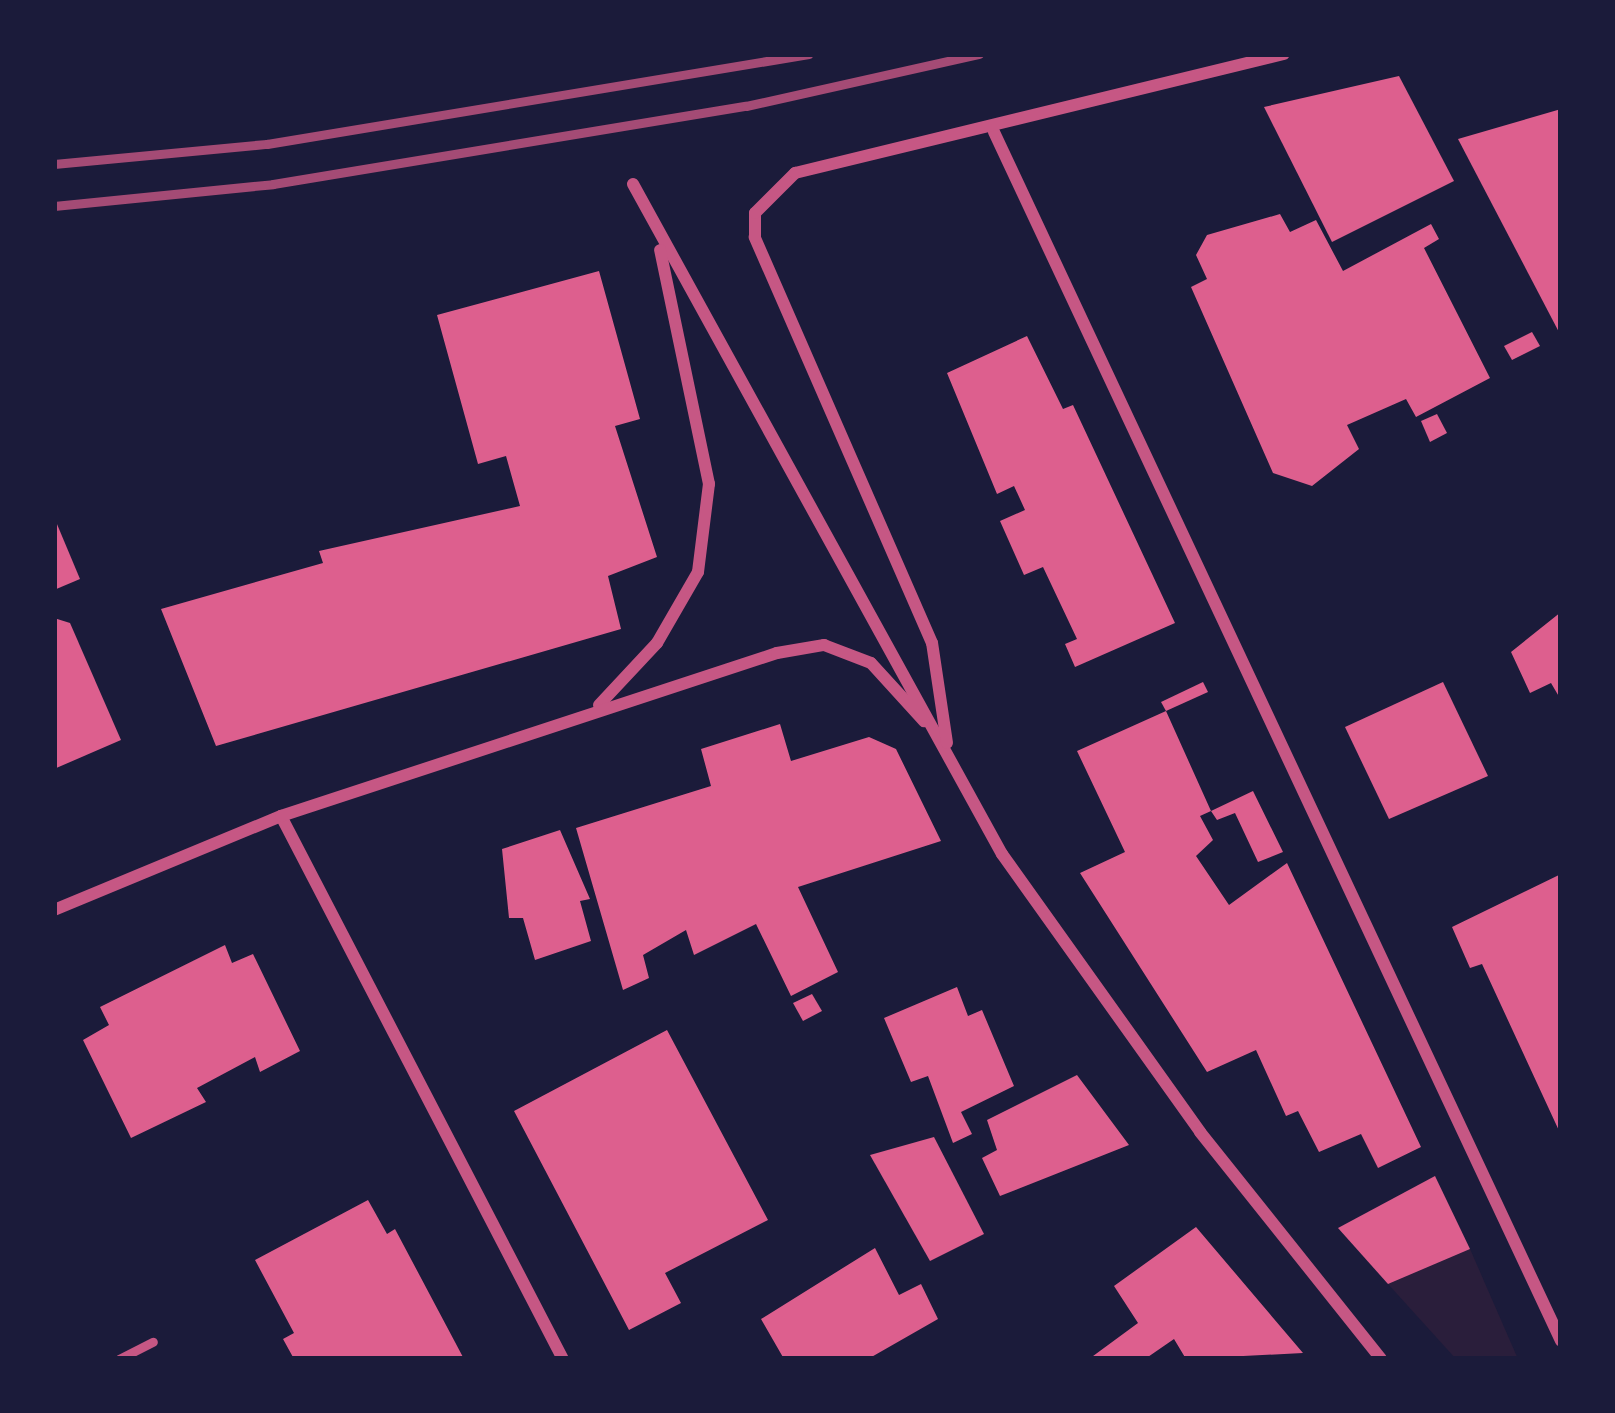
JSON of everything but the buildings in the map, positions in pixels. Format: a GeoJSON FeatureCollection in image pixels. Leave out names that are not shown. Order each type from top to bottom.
{"type":"FeatureCollection","features":[{"type":"Feature","properties":{"kind":"street"},"geometry":{"type":"LineString","coordinates":[[948,750],[932,644],[755,238],[754,213],[795,173],[994,132],[1284,54]]}},
{"type":"Feature","properties":{"kind":"street"},"geometry":{"type":"LineString","coordinates":[[994,132],[1561,1341]]}},
{"type":"Feature","properties":{"kind":"street"},"geometry":{"type":"LineString","coordinates":[[633,184],[657,237],[1051,928],[1382,1359]]}},
{"type":"Feature","properties":{"kind":"street"},"geometry":{"type":"LineString","coordinates":[[597,707],[657,643],[698,572],[709,484],[657,237]]}},
{"type":"Feature","properties":{"kind":"street"},"geometry":{"type":"LineString","coordinates":[[54,910],[280,816],[597,707],[824,645],[871,663],[948,750]]}},
{"type":"Feature","properties":{"kind":"street"},"geometry":{"type":"LineString","coordinates":[[280,816],[563,1359]]}},
{"type":"Feature","properties":{"kind":"lane"},"geometry":{"type":"LineString","coordinates":[[119,1359],[153,1342]]}},
{"type":"Feature","properties":{"kind":"shaded area"},"geometry":{"type":"Polygon","coordinates":[[[1470,1249],[1518,1359],[1456,1359],[1388,1284],[1470,1249]]]}},
{"type":"Feature","properties":{"kind":"railway"},"geometry":{"type":"LineString","coordinates":[[54,164],[267,144],[809,54]]}},
{"type":"Feature","properties":{"kind":"railway"},"geometry":{"type":"LineString","coordinates":[[54,206],[273,184],[746,106],[979,54]]}}]}
